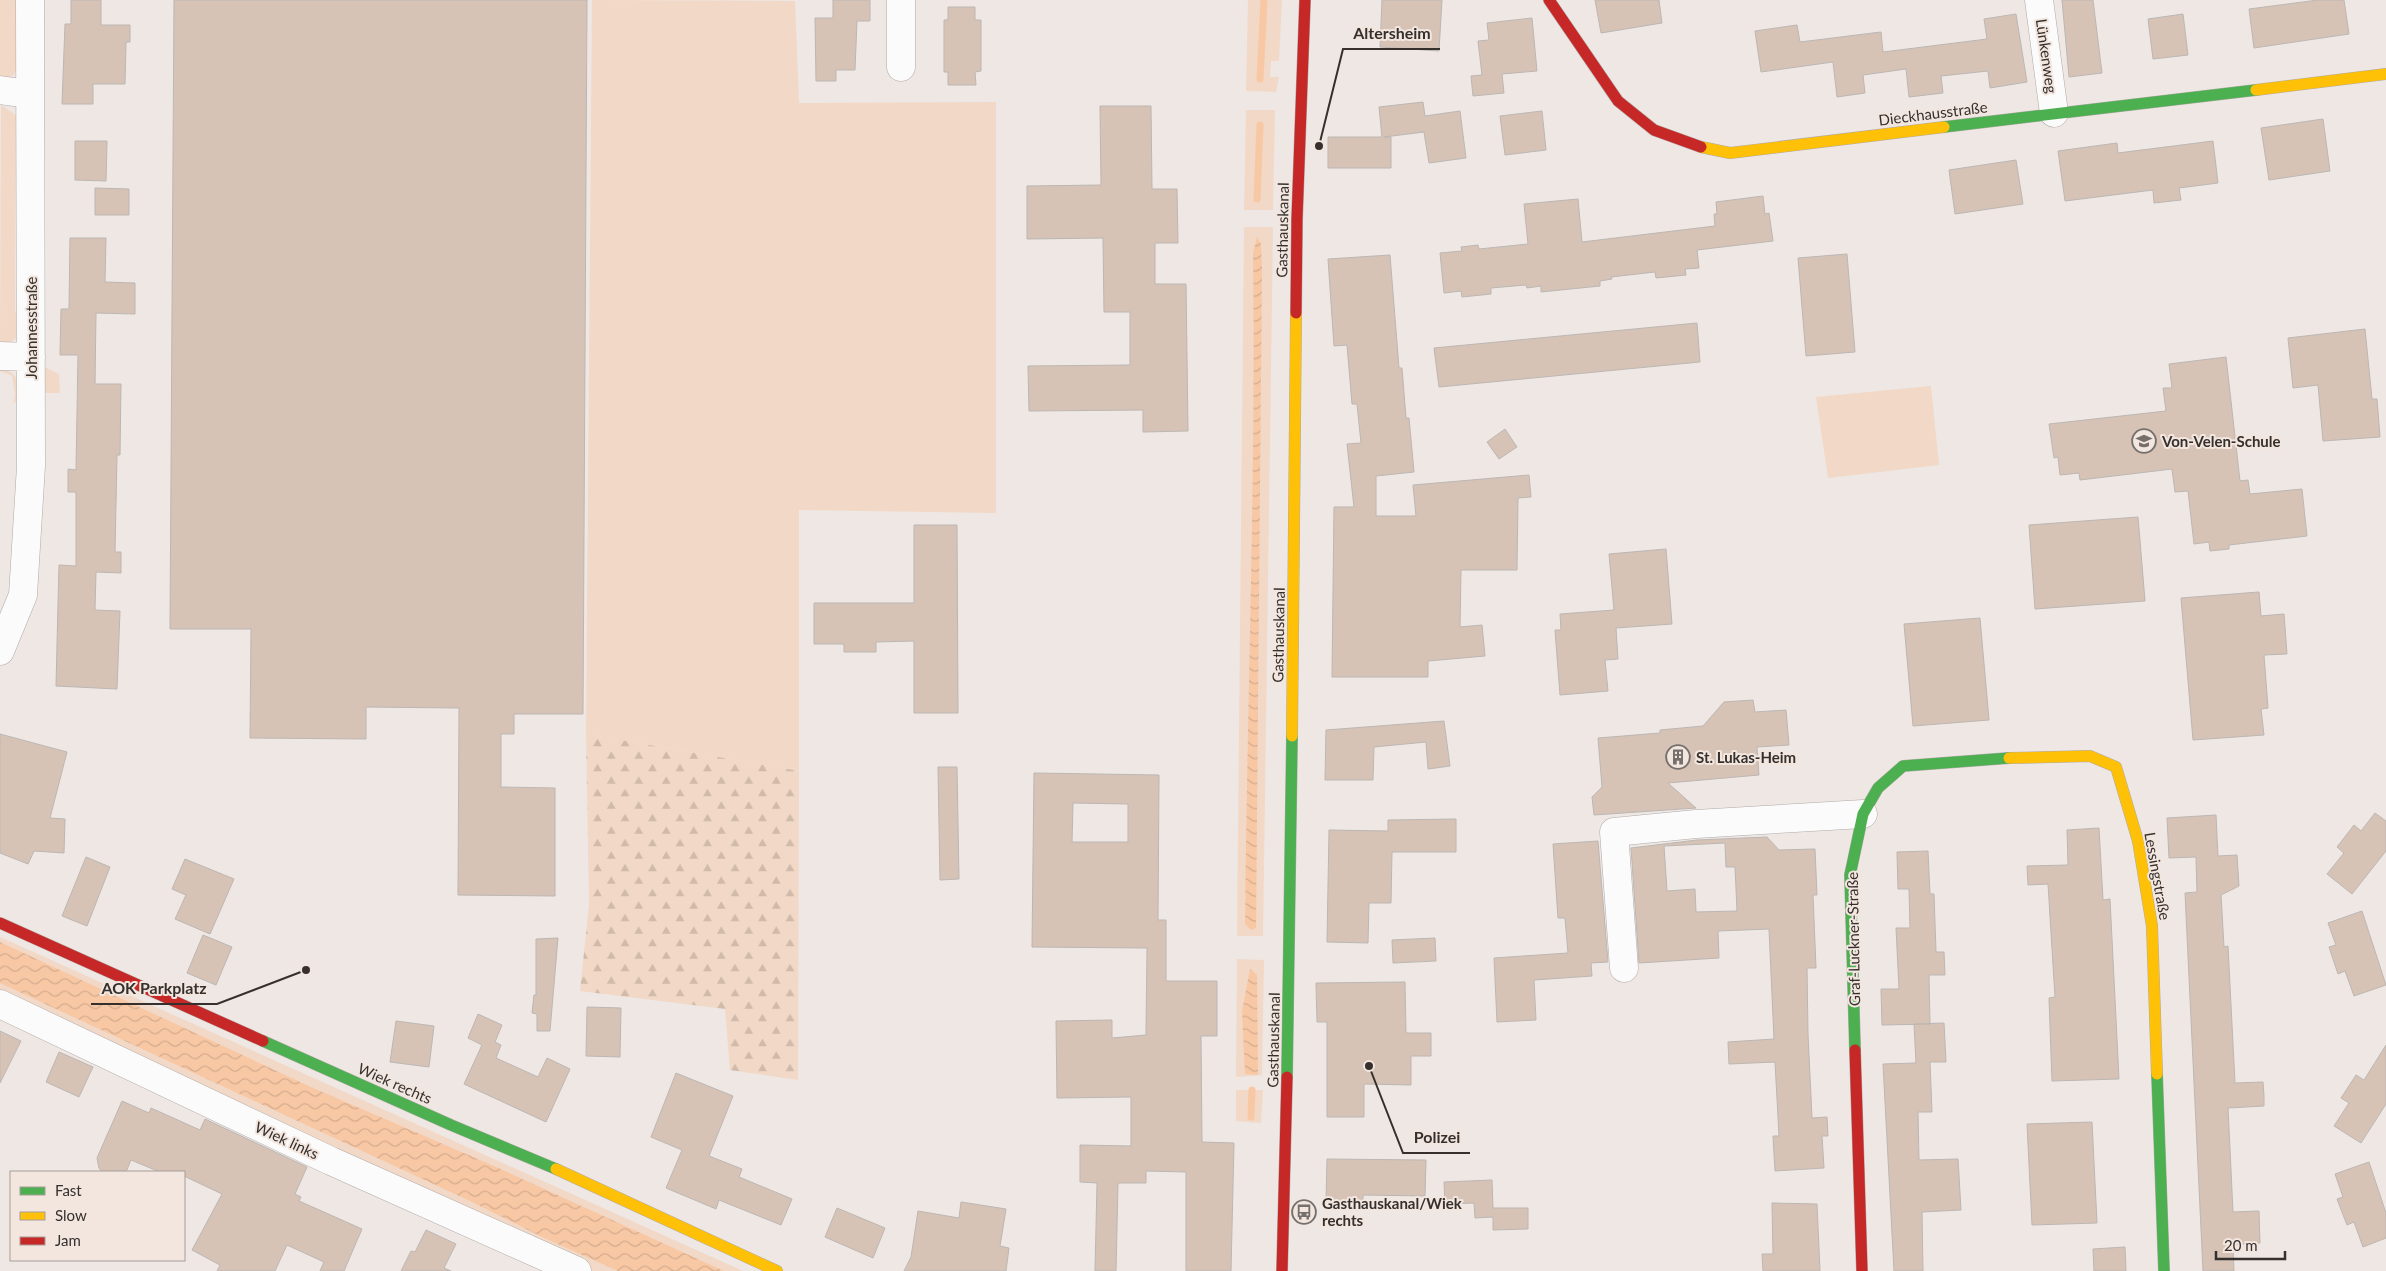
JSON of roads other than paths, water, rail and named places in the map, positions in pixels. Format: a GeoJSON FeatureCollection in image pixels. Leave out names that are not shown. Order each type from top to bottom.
{"type":"FeatureCollection","features":[{"type":"Feature","properties":{"kind":"street","name":"Johannesstraße"},"geometry":{"type":"LineString","coordinates":[[0,651],[23,595],[31,466],[30,0]]}},
{"type":"Feature","properties":{"kind":"street"},"geometry":{"type":"LineString","coordinates":[[901,67],[902,0]]}},
{"type":"Feature","properties":{"kind":"street","name":"Gasthauskanal"},"geometry":{"type":"LineString","coordinates":[[1282,1271],[1290,956],[1297,210],[1305,0]]}},
{"type":"Feature","properties":{"kind":"street","name":"Dieckhausstraße"},"geometry":{"type":"LineString","coordinates":[[1549,0],[1618,101],[1654,130],[1693,146],[1730,153],[2386,74]]}},
{"type":"Feature","properties":{"kind":"street","name":"Lünkenweg"},"geometry":{"type":"LineString","coordinates":[[2039,0],[2054,113]]}},
{"type":"Feature","properties":{"kind":"street"},"geometry":{"type":"LineString","coordinates":[[0,90],[29,94]]}},
{"type":"Feature","properties":{"kind":"street"},"geometry":{"type":"LineString","coordinates":[[0,356],[31,357]]}},
{"type":"Feature","properties":{"kind":"street","name":"Lessingstraße"},"geometry":{"type":"LineString","coordinates":[[1863,814],[1878,788],[1903,766],[2039,756],[2090,756],[2116,767],[2138,841],[2152,926],[2164,1271]]}},
{"type":"Feature","properties":{"kind":"street"},"geometry":{"type":"LineString","coordinates":[[1624,968],[1614,832],[1696,824],[1863,814]]}},
{"type":"Feature","properties":{"kind":"street","name":"Graf-Luckner-Straße"},"geometry":{"type":"LineString","coordinates":[[1862,1271],[1850,875],[1863,814]]}},
{"type":"Feature","properties":{"kind":"street","name":"Wiek rechts"},"geometry":{"type":"LineString","coordinates":[[0,923],[451,1125],[568,1174],[777,1271]]}},
{"type":"Feature","properties":{"kind":"street","name":"Wiek links"},"geometry":{"type":"LineString","coordinates":[[0,1004],[330,1161],[577,1271]]}},
{"type":"Feature","properties":{"kind":"water"},"geometry":{"type":"Polygon","coordinates":[[[1257,237],[1261,244],[1262,270],[1256,928],[1251,930],[1245,924],[1252,505],[1253,253],[1257,237]]]}},
{"type":"Feature","properties":{"kind":"water"},"geometry":{"type":"Polygon","coordinates":[[[0,942],[311,1087],[494,1166],[724,1271],[618,1271],[542,1237],[472,1202],[0,983],[0,942]]]}},
{"type":"Feature","properties":{"kind":"water"},"geometry":{"type":"Polygon","coordinates":[[[1250,969],[1257,975],[1258,1075],[1245,1074],[1242,1011],[1250,969]]]}},
{"type":"Feature","properties":{"kind":"waterway"},"geometry":{"type":"LineString","coordinates":[[1260,79],[1264,0]]}},
{"type":"Feature","properties":{"kind":"waterway"},"geometry":{"type":"LineString","coordinates":[[1257,199],[1260,125]]}},
{"type":"Feature","properties":{"kind":"waterway"},"geometry":{"type":"LineString","coordinates":[[1251,1117],[1252,1090]]}},
{"type":"Feature","properties":{"kind":"place","name":"Altersheim"},"geometry":{"type":"Point","coordinates":[1319,146]}},
{"type":"Feature","properties":{"kind":"place","name":"Von-Velen-Schule"},"geometry":{"type":"Point","coordinates":[2144,441]}},
{"type":"Feature","properties":{"kind":"place","name":"St. Lukas-Heim"},"geometry":{"type":"Point","coordinates":[1678,757]}},
{"type":"Feature","properties":{"kind":"place","name":"AOK Parkplatz"},"geometry":{"type":"Point","coordinates":[306,970]}},
{"type":"Feature","properties":{"kind":"place","name":"Polizei"},"geometry":{"type":"Point","coordinates":[1369,1066]}},
{"type":"Feature","properties":{"kind":"place","name":"Gasthauskanal/Wiek rechts"},"geometry":{"type":"Point","coordinates":[1304,1212]}}]}
